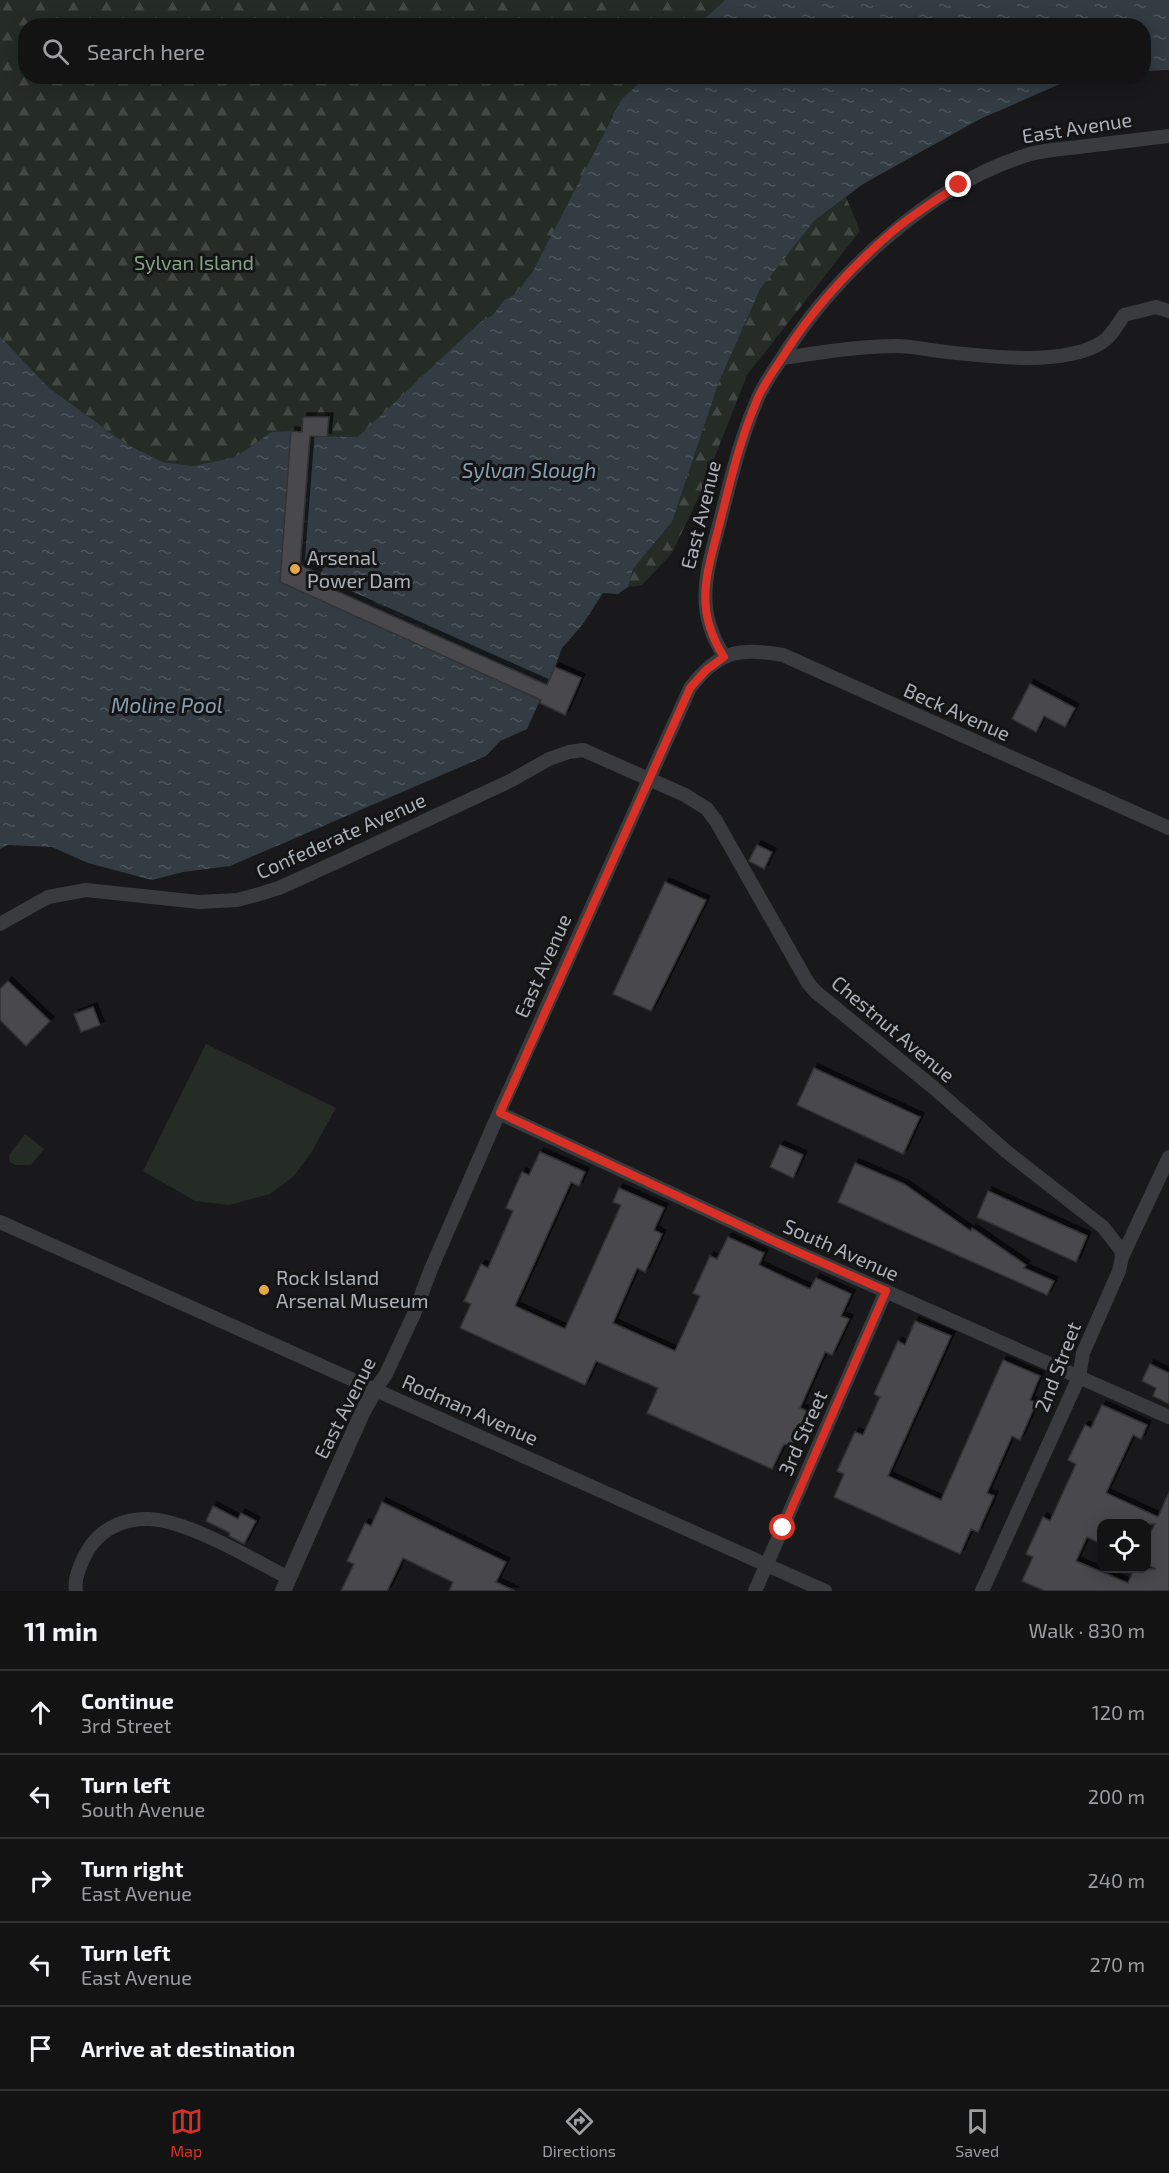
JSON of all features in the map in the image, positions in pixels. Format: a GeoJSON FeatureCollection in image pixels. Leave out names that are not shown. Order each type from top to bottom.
{"type":"FeatureCollection","features":[{"type":"Feature","properties":{"kind":"street","name":"East Avenue"},"geometry":{"type":"LineString","coordinates":[[286,1585],[363,1412],[386,1374],[414,1314],[430,1269],[690,688],[706,670],[724,657],[717,645],[706,614],[704,597],[707,573],[732,472],[755,404],[794,337],[843,280],[892,232],[921,210],[983,171],[1022,156],[1169,136]]}},
{"type":"Feature","properties":{"kind":"street"},"geometry":{"type":"LineString","coordinates":[[782,358],[832,351],[898,346],[972,355],[1057,357],[1076,355],[1101,343],[1110,335],[1124,315],[1156,307],[1169,311]]}},
{"type":"Feature","properties":{"kind":"street","name":"Beck Avenue"},"geometry":{"type":"LineString","coordinates":[[724,657],[734,652],[749,651],[783,656],[1169,828]]}},
{"type":"Feature","properties":{"kind":"street","name":"Confederate Avenue"},"geometry":{"type":"LineString","coordinates":[[0,924],[48,897],[86,890],[200,902],[237,900],[256,895],[279,888],[343,859],[569,752],[583,750],[650,780]]}},
{"type":"Feature","properties":{"kind":"street","name":"Chestnut Avenue"},"geometry":{"type":"LineString","coordinates":[[650,780],[685,795],[707,809],[716,821],[768,915],[816,992],[934,1088],[1007,1152],[1103,1227],[1121,1250],[1122,1257]]}},
{"type":"Feature","properties":{"kind":"street","name":"South Avenue"},"geometry":{"type":"LineString","coordinates":[[500,1113],[788,1248],[1169,1417]]}},
{"type":"Feature","properties":{"kind":"street","name":"2nd Street"},"geometry":{"type":"LineString","coordinates":[[982,1591],[1079,1377],[1083,1353],[1119,1271],[1122,1257],[1169,1157]]}},
{"type":"Feature","properties":{"kind":"street","name":"Rodman Avenue"},"geometry":{"type":"LineString","coordinates":[[0,1222],[825,1591]]}},
{"type":"Feature","properties":{"kind":"street","name":"3rd Street"},"geometry":{"type":"LineString","coordinates":[[755,1591],[886,1291]]}},
{"type":"Feature","properties":{"kind":"street"},"geometry":{"type":"LineString","coordinates":[[76,1591],[74,1584],[87,1550],[98,1536],[120,1522],[148,1519],[175,1524],[201,1534],[286,1585]]}},
{"type":"Feature","properties":{"kind":"green space","name":"Sylvan Island"},"geometry":{"type":"Polygon","coordinates":[[[0,0],[725,0],[706,18],[18,18],[18,84],[639,84],[533,271],[516,294],[504,300],[493,315],[479,323],[359,437],[271,432],[236,457],[193,466],[163,462],[126,444],[48,387],[0,336],[0,0]]]}},
{"type":"Feature","properties":{"kind":"green space"},"geometry":{"type":"Polygon","coordinates":[[[846,197],[860,231],[747,375],[701,492],[672,553],[642,585],[628,587],[633,569],[672,522],[719,382],[760,288],[814,221],[846,197]]]}},
{"type":"Feature","properties":{"kind":"green space"},"geometry":{"type":"Polygon","coordinates":[[[206,1044],[336,1108],[312,1151],[294,1176],[270,1194],[229,1205],[195,1201],[143,1171],[206,1044]]]}},
{"type":"Feature","properties":{"kind":"green space"},"geometry":{"type":"Polygon","coordinates":[[[25,1134],[44,1149],[31,1165],[15,1165],[10,1162],[9,1155],[25,1134]]]}},
{"type":"Feature","properties":{"kind":"water"},"geometry":{"type":"Polygon","coordinates":[[[725,0],[1169,0],[1169,70],[1151,71],[1151,18],[706,18],[725,0]]]}},
{"type":"Feature","properties":{"kind":"water"},"geometry":{"type":"Polygon","coordinates":[[[638,84],[1060,84],[980,119],[863,184],[814,221],[760,289],[719,382],[672,522],[633,569],[628,587],[618,594],[603,593],[555,667],[527,729],[500,741],[486,756],[230,866],[183,872],[152,880],[88,863],[52,847],[7,845],[0,849],[0,336],[48,387],[126,444],[163,462],[193,466],[236,457],[271,432],[291,431],[310,436],[358,437],[479,323],[493,315],[504,300],[516,294],[533,271],[622,99],[638,84]]]}},
{"type":"Feature","properties":{"kind":"pier"},"geometry":{"type":"Polygon","coordinates":[[[584,623],[587,624],[558,669],[555,667],[562,648],[584,623]]]}},
{"type":"Feature","properties":{"kind":"building","name":"Arsenal Power Dam"},"geometry":{"type":"Polygon","coordinates":[[[303,417],[329,417],[327,437],[310,436],[300,565],[318,573],[314,581],[547,685],[555,667],[581,678],[565,715],[540,703],[541,700],[280,582],[291,431],[302,432],[303,417]]]}},
{"type":"Feature","properties":{"kind":"building"},"geometry":{"type":"Polygon","coordinates":[[[1030,684],[1075,708],[1065,727],[1044,716],[1036,732],[1012,719],[1030,684]]]}},
{"type":"Feature","properties":{"kind":"building"},"geometry":{"type":"Polygon","coordinates":[[[757,845],[772,852],[764,869],[749,861],[757,845]]]}},
{"type":"Feature","properties":{"kind":"building"},"geometry":{"type":"Polygon","coordinates":[[[665,882],[706,900],[651,1011],[613,994],[665,882]]]}},
{"type":"Feature","properties":{"kind":"building"},"geometry":{"type":"Polygon","coordinates":[[[8,981],[50,1021],[26,1046],[0,1020],[0,989],[8,981]]]}},
{"type":"Feature","properties":{"kind":"building"},"geometry":{"type":"Polygon","coordinates":[[[93,1007],[100,1025],[81,1032],[74,1014],[93,1007]]]}},
{"type":"Feature","properties":{"kind":"building"},"geometry":{"type":"Polygon","coordinates":[[[814,1068],[920,1117],[903,1154],[797,1105],[814,1068]]]}},
{"type":"Feature","properties":{"kind":"building"},"geometry":{"type":"Polygon","coordinates":[[[780,1145],[803,1155],[793,1178],[770,1167],[780,1145]]]}},
{"type":"Feature","properties":{"kind":"building"},"geometry":{"type":"Polygon","coordinates":[[[540,1152],[585,1172],[579,1186],[571,1182],[515,1306],[565,1329],[621,1205],[613,1202],[619,1188],[664,1208],[654,1230],[662,1234],[645,1272],[637,1268],[613,1323],[675,1351],[700,1296],[693,1293],[710,1256],[717,1259],[728,1237],[764,1253],[759,1265],[810,1289],[816,1278],[851,1294],[841,1316],[849,1319],[832,1355],[825,1352],[800,1408],[807,1411],[791,1447],[784,1444],[772,1469],[647,1413],[658,1388],[596,1361],[585,1385],[460,1328],[471,1304],[464,1301],[481,1264],[488,1268],[513,1211],[506,1208],[522,1172],[529,1175],[540,1152]]]}},
{"type":"Feature","properties":{"kind":"building"},"geometry":{"type":"Polygon","coordinates":[[[855,1163],[904,1184],[971,1231],[972,1228],[1026,1265],[1024,1268],[1054,1281],[1047,1295],[838,1202],[855,1163]]]}},
{"type":"Feature","properties":{"kind":"building"},"geometry":{"type":"Polygon","coordinates":[[[988,1191],[1087,1236],[1076,1262],[977,1217],[988,1191]]]}},
{"type":"Feature","properties":{"kind":"building"},"geometry":{"type":"Polygon","coordinates":[[[915,1321],[951,1336],[888,1476],[941,1500],[1003,1360],[1040,1376],[1030,1400],[1036,1403],[1020,1440],[1012,1436],[987,1493],[994,1496],[978,1532],[971,1529],[960,1554],[834,1497],[844,1474],[837,1471],[855,1432],[863,1435],[880,1397],[874,1394],[898,1341],[905,1345],[915,1321]]]}},
{"type":"Feature","properties":{"kind":"building"},"geometry":{"type":"Polygon","coordinates":[[[1150,1364],[1169,1373],[1169,1404],[1153,1396],[1156,1388],[1142,1381],[1150,1364]]]}},
{"type":"Feature","properties":{"kind":"building"},"geometry":{"type":"Polygon","coordinates":[[[1102,1405],[1147,1425],[1141,1439],[1133,1435],[1106,1493],[1158,1517],[1169,1492],[1169,1591],[1045,1591],[1022,1581],[1033,1557],[1026,1554],[1043,1517],[1050,1521],[1076,1464],[1068,1460],[1085,1425],[1091,1428],[1102,1405]]]}},
{"type":"Feature","properties":{"kind":"building"},"geometry":{"type":"Polygon","coordinates":[[[382,1502],[506,1562],[496,1582],[515,1591],[449,1591],[453,1582],[403,1558],[387,1591],[341,1591],[354,1564],[347,1561],[365,1523],[371,1526],[382,1502]]]}},
{"type":"Feature","properties":{"kind":"building"},"geometry":{"type":"Polygon","coordinates":[[[213,1506],[238,1519],[241,1513],[256,1521],[244,1544],[229,1536],[230,1533],[206,1521],[213,1506]]]}},
{"type":"Feature","properties":{"kind":"place","name":"Arsenal Power Dam"},"geometry":{"type":"Point","coordinates":[295,569]}},
{"type":"Feature","properties":{"kind":"place","name":"Rock Island Arsenal Museum"},"geometry":{"type":"Point","coordinates":[264,1290]}},
{"type":"Feature","properties":{"kind":"route"},"geometry":{"type":"LineString","coordinates":[[783,1528],[886,1291],[500,1113],[690,688],[706,670],[724,657],[711,632],[704,597],[707,573],[732,472],[755,404],[794,337],[843,280],[892,232],[959,185]]}},
{"type":"Feature","properties":{"kind":"water label","name":"Sylvan Slough"},"geometry":{"type":"Point","coordinates":[529,471]}},
{"type":"Feature","properties":{"kind":"water label","name":"Moline Pool"},"geometry":{"type":"Point","coordinates":[167,706]}}]}
